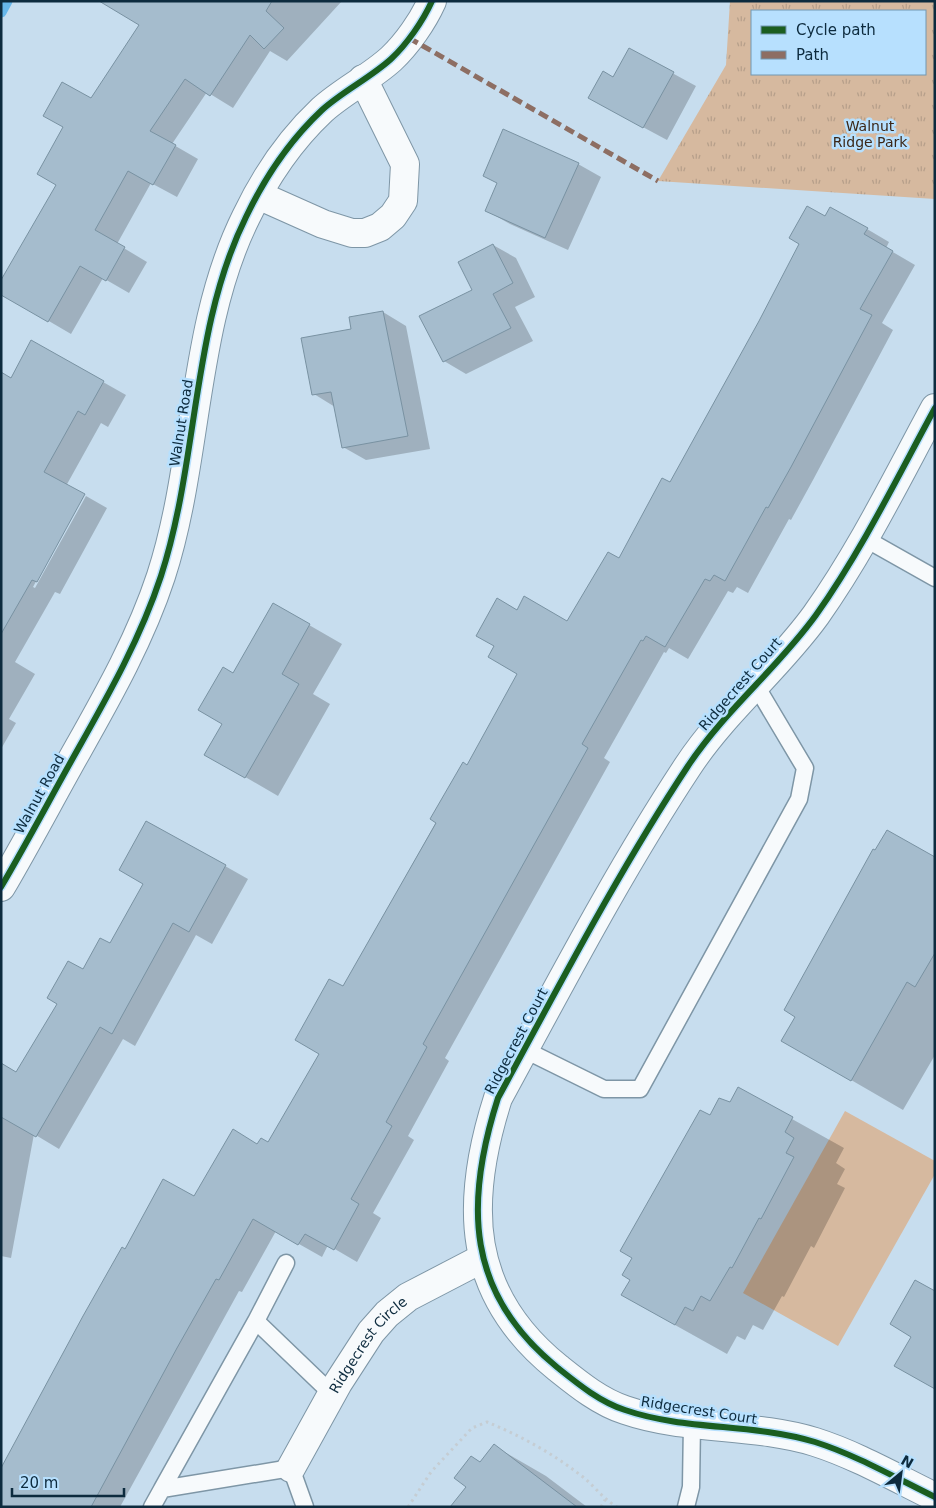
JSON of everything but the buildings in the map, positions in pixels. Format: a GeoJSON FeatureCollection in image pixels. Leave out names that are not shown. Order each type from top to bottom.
{"type":"FeatureCollection","features":[{"type":"Feature","properties":{"kind":"street","name":"Walnut Road"},"geometry":{"type":"LineString","coordinates":[[1,887],[111,689],[143,621],[161,576],[187,469],[210,324],[227,262],[245,219],[267,177],[294,138],[324,108],[391,59],[409,38],[432,1]]}},
{"type":"Feature","properties":{"kind":"street"},"geometry":{"type":"LineString","coordinates":[[258,195],[323,224],[352,232],[365,233],[380,227],[394,216],[403,201],[405,164],[363,79]]}},
{"type":"Feature","properties":{"kind":"street","name":"Ridgecrest Court"},"geometry":{"type":"LineString","coordinates":[[935,408],[864,538],[815,616],[780,659],[733,707],[689,764],[647,830],[498,1098],[488,1132],[480,1174],[477,1217],[483,1258],[493,1288],[511,1317],[539,1352],[591,1393],[624,1410],[658,1419],[747,1429],[814,1442],[935,1497]]}},
{"type":"Feature","properties":{"kind":"street","name":"Ridgecrest Circle"},"geometry":{"type":"LineString","coordinates":[[291,1468],[332,1394],[371,1332],[387,1314],[408,1297],[483,1258]]}},
{"type":"Feature","properties":{"kind":"lane"},"geometry":{"type":"LineString","coordinates":[[864,538],[935,578]]}},
{"type":"Feature","properties":{"kind":"lane"},"geometry":{"type":"LineString","coordinates":[[525,1050],[604,1089],[640,1089],[799,799],[805,768],[755,684]]}},
{"type":"Feature","properties":{"kind":"lane"},"geometry":{"type":"LineString","coordinates":[[152,1507],[256,1321],[286,1263]]}},
{"type":"Feature","properties":{"kind":"lane"},"geometry":{"type":"LineString","coordinates":[[256,1321],[332,1394]]}},
{"type":"Feature","properties":{"kind":"lane"},"geometry":{"type":"LineString","coordinates":[[686,1507],[691,1487],[692,1423]]}},
{"type":"Feature","properties":{"kind":"lane"},"geometry":{"type":"LineString","coordinates":[[162,1489],[291,1468],[305,1507]]}},
{"type":"Feature","properties":{"kind":"path"},"geometry":{"type":"LineString","coordinates":[[408,1507],[432,1472],[461,1439],[472,1428],[487,1422],[506,1430],[581,1474],[605,1500],[617,1507]]}},
{"type":"Feature","properties":{"kind":"path"},"geometry":{"type":"LineString","coordinates":[[601,1507],[605,1500]]}},
{"type":"Feature","properties":{"kind":"green space","name":"Walnut Ridge Park"},"geometry":{"type":"Polygon","coordinates":[[[730,1],[935,1],[935,199],[658,181],[726,65],[730,1]]]}},
{"type":"Feature","properties":{"kind":"green space"},"geometry":{"type":"Polygon","coordinates":[[[845,1111],[935,1161],[935,1174],[838,1346],[743,1293],[845,1111]]]}},
{"type":"Feature","properties":{"kind":"waterway"},"geometry":{"type":"LineString","coordinates":[[1,12],[7,1]]}},
{"type":"Feature","properties":{"kind":"marked path"},"geometry":{"type":"LineString","coordinates":[[409,38],[658,181]]}},
{"type":"Feature","properties":{"kind":"cycle path"},"geometry":{"type":"LineString","coordinates":[[1,887],[113,686],[153,599],[173,532],[183,486],[197,394],[215,303],[228,259],[246,217],[261,188],[288,147],[299,134],[330,103],[391,59],[414,32],[432,1]]}},
{"type":"Feature","properties":{"kind":"cycle path"},"geometry":{"type":"LineString","coordinates":[[935,408],[879,513],[833,590],[801,635],[718,726],[688,766],[613,888],[498,1098],[487,1137],[480,1174],[478,1210],[481,1245],[490,1278],[505,1310],[528,1340],[558,1368],[598,1397],[616,1407],[648,1417],[768,1432],[815,1442],[861,1460],[935,1497]]}}]}
